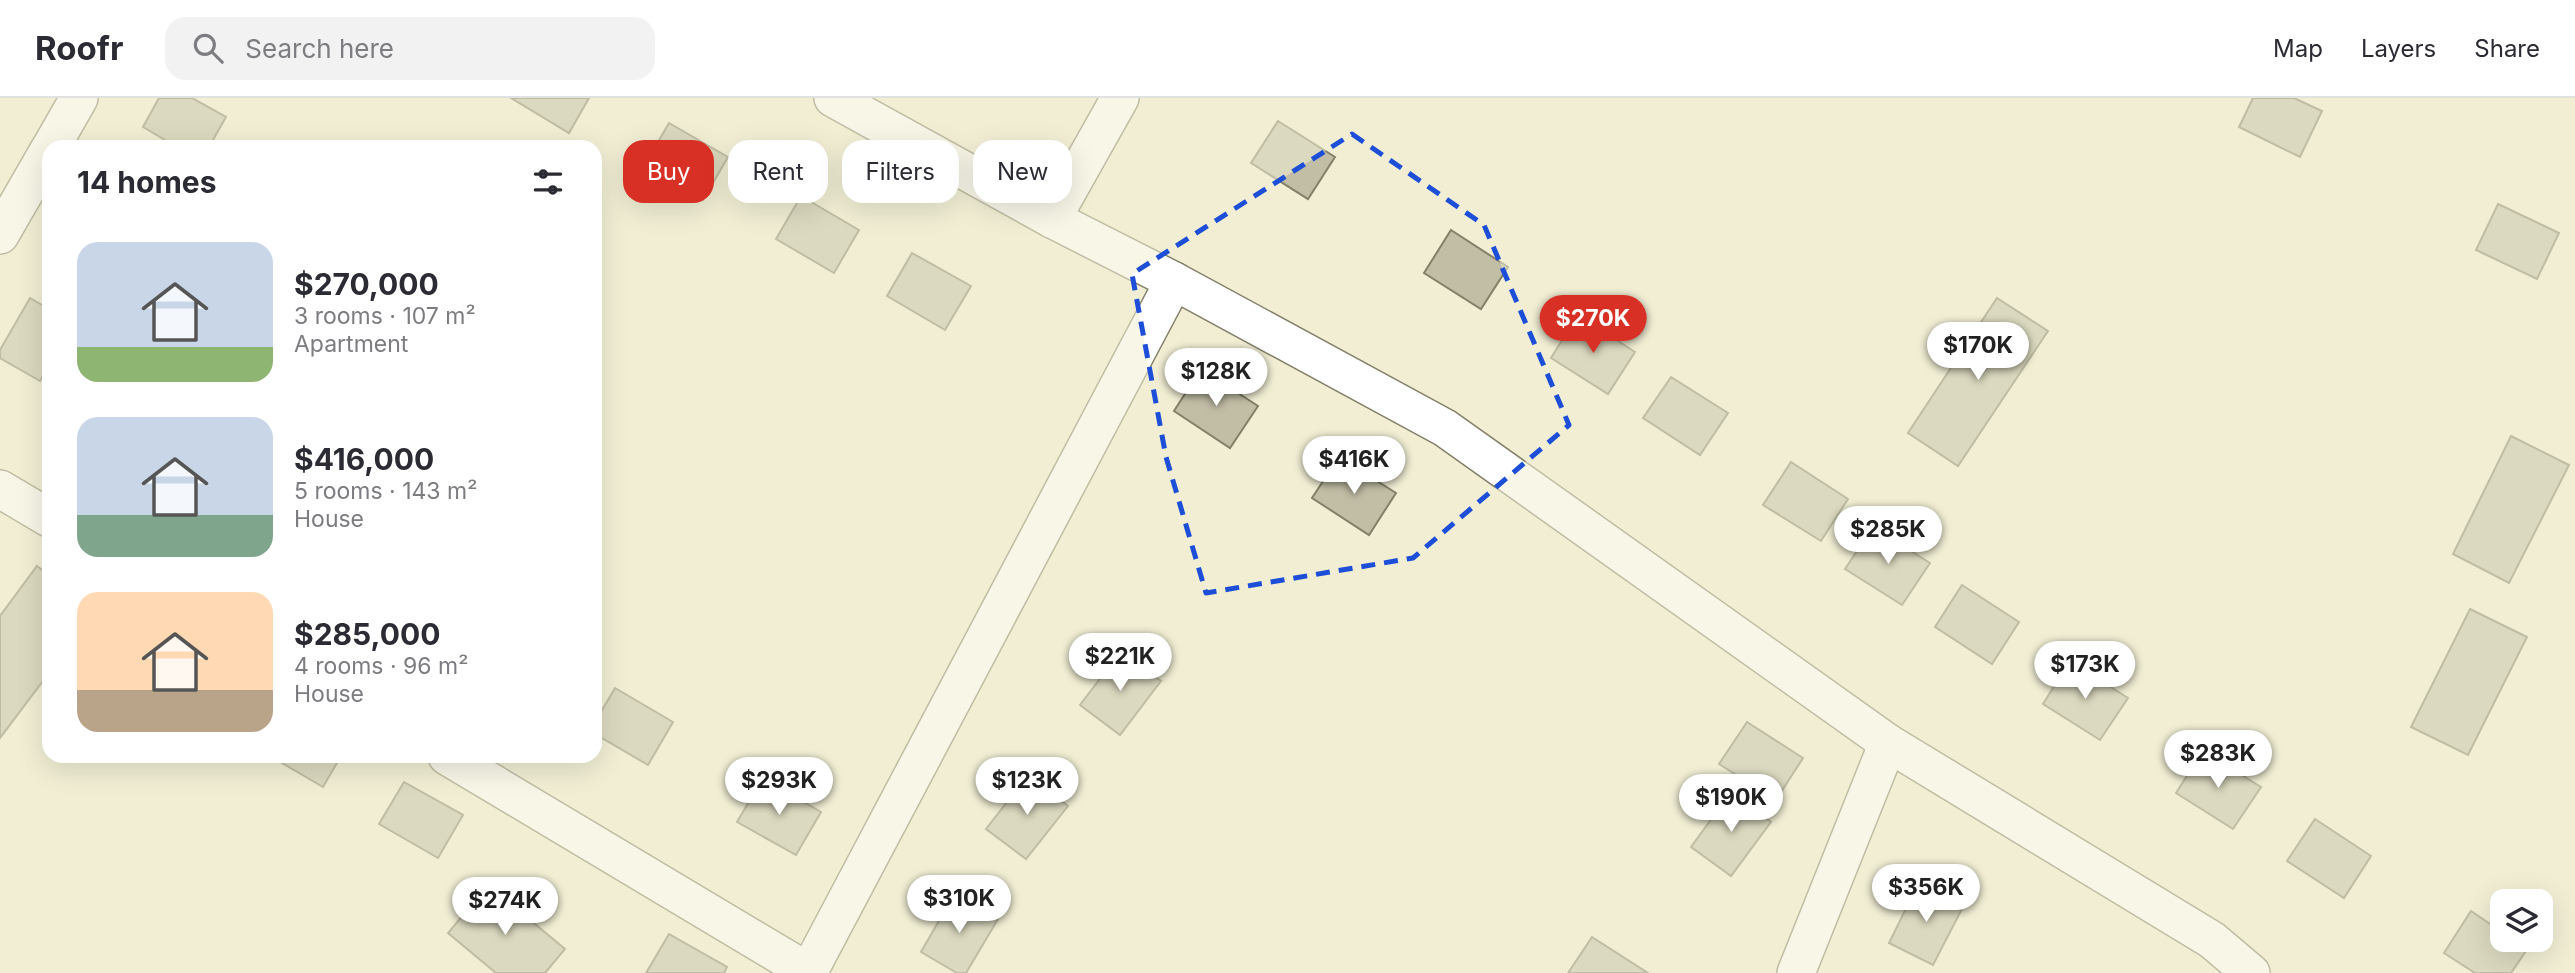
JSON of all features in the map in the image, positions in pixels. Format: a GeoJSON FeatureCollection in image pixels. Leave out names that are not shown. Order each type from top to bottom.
{"type":"FeatureCollection","features":[{"type":"Feature","properties":{"kind":"street"},"geometry":{"type":"LineString","coordinates":[[55,140],[79,98]]}},
{"type":"Feature","properties":{"kind":"street"},"geometry":{"type":"LineString","coordinates":[[833,98],[1052,219],[1174,281],[1445,428],[1888,743],[2212,940],[2252,973]]}},
{"type":"Feature","properties":{"kind":"street"},"geometry":{"type":"LineString","coordinates":[[1052,219],[1121,98]]}},
{"type":"Feature","properties":{"kind":"street"},"geometry":{"type":"LineString","coordinates":[[0,235],[42,163]]}},
{"type":"Feature","properties":{"kind":"street"},"geometry":{"type":"LineString","coordinates":[[459,763],[809,973],[1174,281]]}},
{"type":"Feature","properties":{"kind":"street"},"geometry":{"type":"LineString","coordinates":[[0,489],[42,514]]}},
{"type":"Feature","properties":{"kind":"street"},"geometry":{"type":"LineString","coordinates":[[1796,973],[1888,743]]}},
{"type":"Feature","properties":{"kind":"highlighted area"},"geometry":{"type":"Polygon","coordinates":[[[1352,134],[1484,225],[1569,425],[1413,558],[1206,593],[1166,457],[1132,274],[1352,134]]]}},
{"type":"Feature","properties":{"kind":"building"},"geometry":{"type":"Polygon","coordinates":[[[159,98],[192,98],[226,117],[213,140],[165,140],[143,127],[159,98]]]}},
{"type":"Feature","properties":{"kind":"building"},"geometry":{"type":"Polygon","coordinates":[[[511,98],[589,98],[569,133],[511,98]]]}},
{"type":"Feature","properties":{"kind":"building"},"geometry":{"type":"Polygon","coordinates":[[[2253,98],[2294,98],[2322,111],[2300,157],[2239,127],[2253,98]]]}},
{"type":"Feature","properties":{"kind":"building"},"geometry":{"type":"Polygon","coordinates":[[[1278,121],[1335,157],[1308,199],[1251,163],[1278,121]]]}},
{"type":"Feature","properties":{"kind":"building"},"geometry":{"type":"Polygon","coordinates":[[[669,123],[698,140],[659,140],[669,123]]]}},
{"type":"Feature","properties":{"kind":"building"},"geometry":{"type":"Polygon","coordinates":[[[714,149],[728,157],[714,181],[714,149]]]}},
{"type":"Feature","properties":{"kind":"building"},"geometry":{"type":"Polygon","coordinates":[[[797,203],[813,203],[859,230],[834,273],[776,239],[797,203]]]}},
{"type":"Feature","properties":{"kind":"building"},"geometry":{"type":"Polygon","coordinates":[[[2498,204],[2559,233],[2537,279],[2476,250],[2498,204]]]}},
{"type":"Feature","properties":{"kind":"building"},"geometry":{"type":"Polygon","coordinates":[[[1451,230],[1508,267],[1481,309],[1424,273],[1451,230]]]}},
{"type":"Feature","properties":{"kind":"building"},"geometry":{"type":"Polygon","coordinates":[[[912,253],[971,286],[945,330],[887,296],[912,253]]]}},
{"type":"Feature","properties":{"kind":"building"},"geometry":{"type":"Polygon","coordinates":[[[30,298],[42,305],[40,381],[0,358],[0,350],[30,298]]]}},
{"type":"Feature","properties":{"kind":"building"},"geometry":{"type":"Polygon","coordinates":[[[1997,298],[2048,331],[1958,466],[1908,433],[1997,298]]]}},
{"type":"Feature","properties":{"kind":"building"},"geometry":{"type":"Polygon","coordinates":[[[1578,315],[1635,352],[1608,394],[1551,358],[1578,315]]]}},
{"type":"Feature","properties":{"kind":"building"},"geometry":{"type":"Polygon","coordinates":[[[1201,369],[1258,406],[1230,448],[1174,411],[1201,369]]]}},
{"type":"Feature","properties":{"kind":"building"},"geometry":{"type":"Polygon","coordinates":[[[1671,377],[1728,413],[1700,455],[1643,418],[1671,377]]]}},
{"type":"Feature","properties":{"kind":"building"},"geometry":{"type":"Polygon","coordinates":[[[2511,436],[2569,465],[2509,583],[2453,554],[2511,436]]]}},
{"type":"Feature","properties":{"kind":"building"},"geometry":{"type":"Polygon","coordinates":[[[1339,457],[1396,493],[1369,535],[1312,498],[1339,457]]]}},
{"type":"Feature","properties":{"kind":"building"},"geometry":{"type":"Polygon","coordinates":[[[1791,462],[1848,499],[1821,541],[1763,505],[1791,462]]]}},
{"type":"Feature","properties":{"kind":"building"},"geometry":{"type":"Polygon","coordinates":[[[1873,527],[1930,563],[1902,605],[1845,569],[1873,527]]]}},
{"type":"Feature","properties":{"kind":"building"},"geometry":{"type":"Polygon","coordinates":[[[37,566],[42,570],[42,682],[0,738],[0,616],[37,566]]]}},
{"type":"Feature","properties":{"kind":"building"},"geometry":{"type":"Polygon","coordinates":[[[1962,585],[2019,622],[1992,664],[1935,627],[1962,585]]]}},
{"type":"Feature","properties":{"kind":"building"},"geometry":{"type":"Polygon","coordinates":[[[2470,609],[2527,637],[2468,755],[2411,727],[2470,609]]]}},
{"type":"Feature","properties":{"kind":"building"},"geometry":{"type":"Polygon","coordinates":[[[1121,651],[1161,681],[1120,735],[1080,705],[1121,651]]]}},
{"type":"Feature","properties":{"kind":"building"},"geometry":{"type":"Polygon","coordinates":[[[2070,661],[2128,698],[2100,740],[2043,704],[2070,661]]]}},
{"type":"Feature","properties":{"kind":"building"},"geometry":{"type":"Polygon","coordinates":[[[615,688],[673,722],[648,765],[602,738],[602,710],[615,688]]]}},
{"type":"Feature","properties":{"kind":"building"},"geometry":{"type":"Polygon","coordinates":[[[1747,722],[1803,758],[1776,800],[1719,764],[1747,722]]]}},
{"type":"Feature","properties":{"kind":"building"},"geometry":{"type":"Polygon","coordinates":[[[2203,751],[2261,787],[2233,829],[2176,793],[2203,751]]]}},
{"type":"Feature","properties":{"kind":"building"},"geometry":{"type":"Polygon","coordinates":[[[282,763],[337,763],[323,787],[282,763]]]}},
{"type":"Feature","properties":{"kind":"building"},"geometry":{"type":"Polygon","coordinates":[[[1028,775],[1068,806],[1026,859],[986,829],[1028,775]]]}},
{"type":"Feature","properties":{"kind":"building"},"geometry":{"type":"Polygon","coordinates":[[[763,778],[821,812],[796,855],[737,822],[763,778]]]}},
{"type":"Feature","properties":{"kind":"building"},"geometry":{"type":"Polygon","coordinates":[[[404,782],[463,815],[438,858],[379,824],[404,782]]]}},
{"type":"Feature","properties":{"kind":"building"},"geometry":{"type":"Polygon","coordinates":[[[1731,792],[1771,822],[1731,876],[1691,847],[1731,792]]]}},
{"type":"Feature","properties":{"kind":"building"},"geometry":{"type":"Polygon","coordinates":[[[2315,819],[2371,856],[2344,898],[2287,861],[2315,819]]]}},
{"type":"Feature","properties":{"kind":"building"},"geometry":{"type":"Polygon","coordinates":[[[1919,882],[1964,905],[1933,965],[1889,943],[1919,882]]]}},
{"type":"Feature","properties":{"kind":"building"},"geometry":{"type":"Polygon","coordinates":[[[488,885],[565,949],[545,973],[496,973],[448,933],[488,885]]]}},
{"type":"Feature","properties":{"kind":"building"},"geometry":{"type":"Polygon","coordinates":[[[955,893],[998,919],[966,973],[957,973],[921,952],[955,893]]]}},
{"type":"Feature","properties":{"kind":"building"},"geometry":{"type":"Polygon","coordinates":[[[2471,911],[2490,924],[2490,952],[2525,952],[2511,973],[2475,973],[2444,953],[2471,911]]]}},
{"type":"Feature","properties":{"kind":"building"},"geometry":{"type":"Polygon","coordinates":[[[669,934],[727,967],[724,973],[646,973],[669,934]]]}},
{"type":"Feature","properties":{"kind":"building"},"geometry":{"type":"Polygon","coordinates":[[[1592,937],[1648,973],[1568,973],[1592,937]]]}}]}
